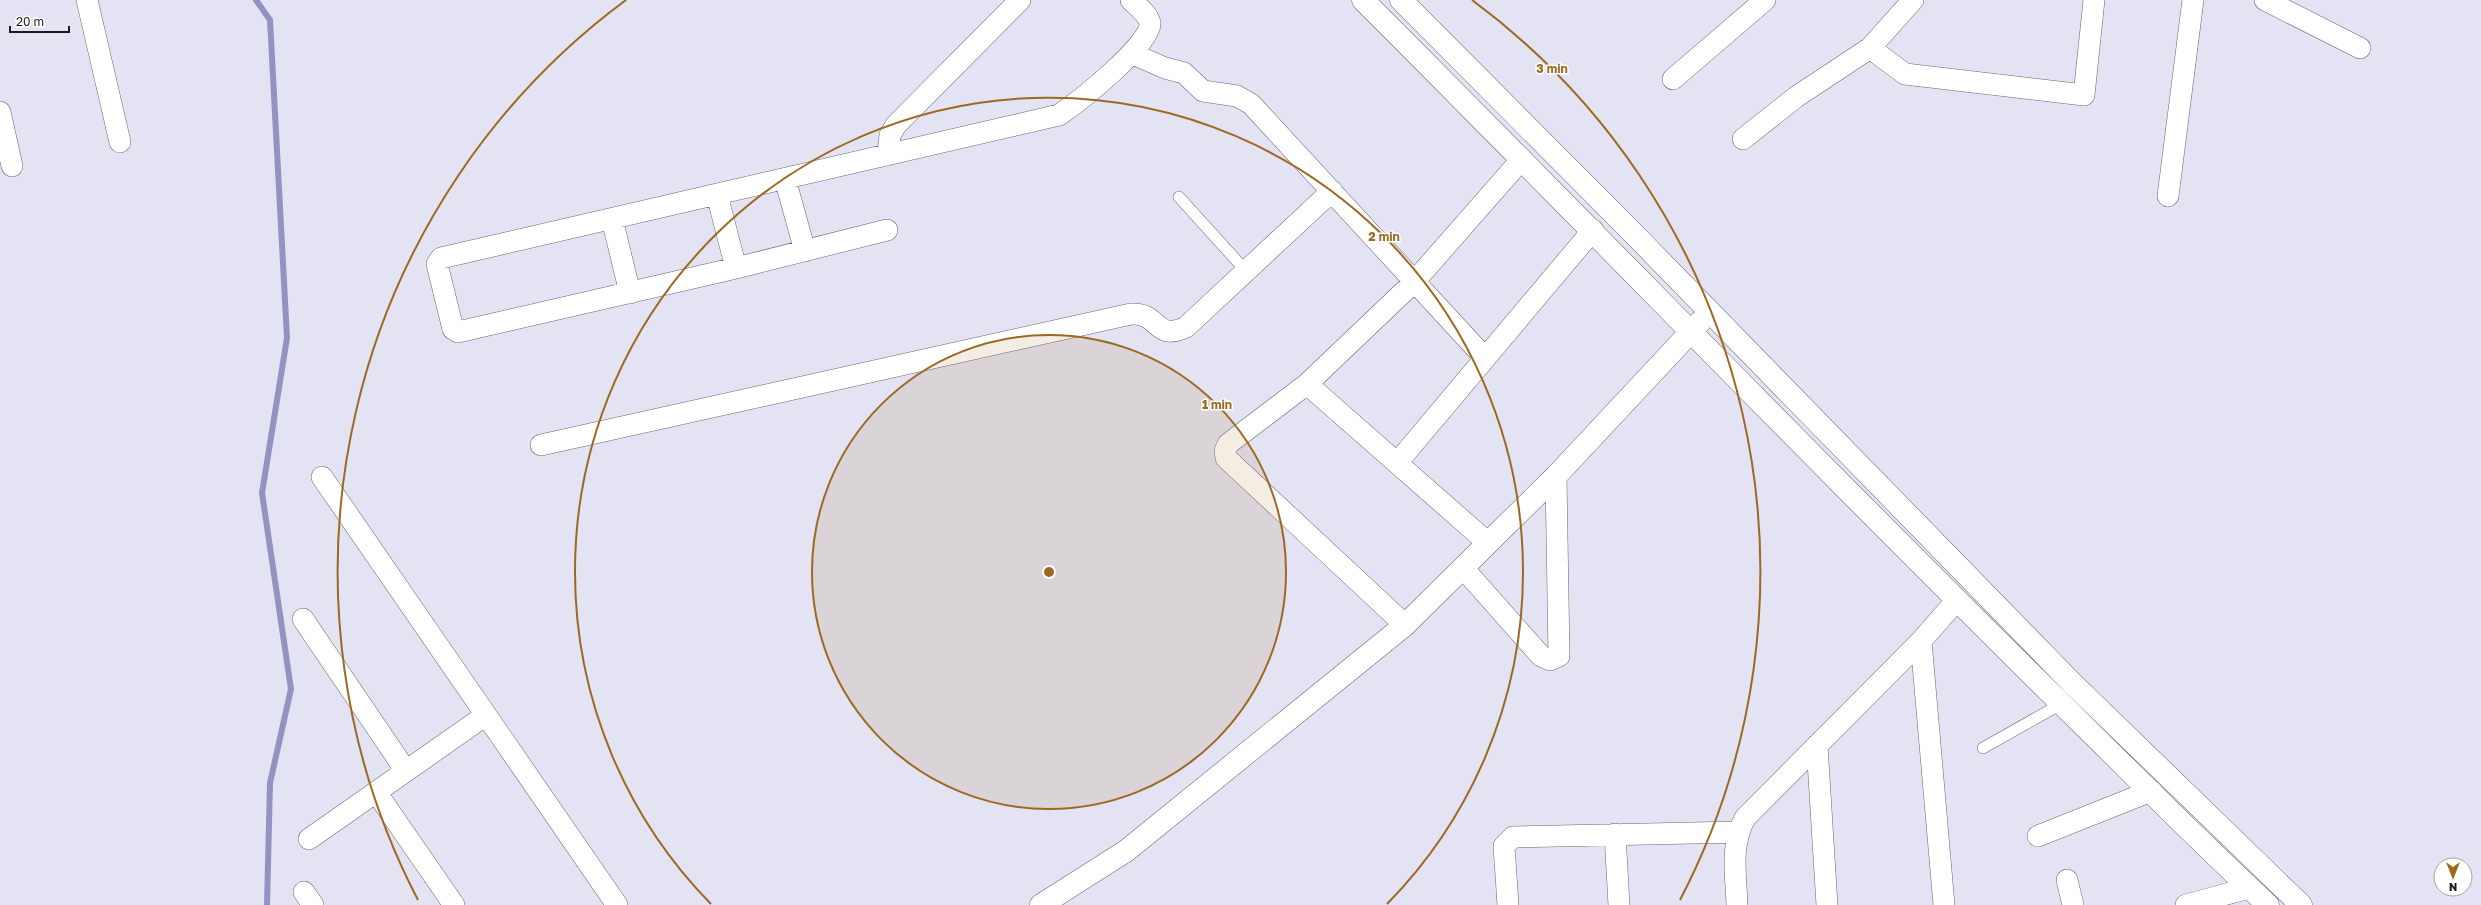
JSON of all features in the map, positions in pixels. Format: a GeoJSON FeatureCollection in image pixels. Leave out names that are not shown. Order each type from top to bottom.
{"type":"FeatureCollection","features":[{"type":"Feature","properties":{"kind":"main road"},"geometry":{"type":"LineString","coordinates":[[1363,0],[1593,230],[1690,333],[1956,601],[2268,905]]}},
{"type":"Feature","properties":{"kind":"main road"},"geometry":{"type":"LineString","coordinates":[[1401,0],[1710,311],[2072,683],[2301,905]]}},
{"type":"Feature","properties":{"kind":"main road"},"geometry":{"type":"LineString","coordinates":[[1041,905],[1126,852],[1405,625],[1556,476],[1710,311]]}},
{"type":"Feature","properties":{"kind":"street"},"geometry":{"type":"LineString","coordinates":[[87,0],[120,142]]}},
{"type":"Feature","properties":{"kind":"street"},"geometry":{"type":"LineString","coordinates":[[888,156],[890,136],[896,125],[1020,0]]}},
{"type":"Feature","properties":{"kind":"street"},"geometry":{"type":"LineString","coordinates":[[887,230],[736,268],[458,332],[453,329],[437,264],[441,258],[888,156],[1059,115],[1133,54],[1146,37],[1150,23],[1148,17],[1131,0]]}},
{"type":"Feature","properties":{"kind":"street"},"geometry":{"type":"LineString","coordinates":[[1673,79],[1765,0]]}},
{"type":"Feature","properties":{"kind":"street"},"geometry":{"type":"LineString","coordinates":[[1743,139],[1796,97],[1870,48],[1913,0]]}},
{"type":"Feature","properties":{"kind":"street"},"geometry":{"type":"LineString","coordinates":[[1870,48],[1905,74],[2084,95],[2094,0]]}},
{"type":"Feature","properties":{"kind":"street"},"geometry":{"type":"LineString","coordinates":[[2168,196],[2193,0]]}},
{"type":"Feature","properties":{"kind":"street"},"geometry":{"type":"LineString","coordinates":[[2265,0],[2360,48]]}},
{"type":"Feature","properties":{"kind":"street"},"geometry":{"type":"LineString","coordinates":[[1133,54],[1165,68],[1184,73],[1203,91],[1230,94],[1245,99],[1332,191],[1485,358]]}},
{"type":"Feature","properties":{"kind":"street"},"geometry":{"type":"LineString","coordinates":[[0,112],[12,166]]}},
{"type":"Feature","properties":{"kind":"street"},"geometry":{"type":"LineString","coordinates":[[1405,625],[1226,458],[1225,451],[1228,444],[1307,384],[1414,282],[1522,159]]}},
{"type":"Feature","properties":{"kind":"street"},"geometry":{"type":"LineString","coordinates":[[785,179],[805,251]]}},
{"type":"Feature","properties":{"kind":"street"},"geometry":{"type":"LineString","coordinates":[[541,445],[1131,314],[1142,314],[1167,332],[1175,332],[1186,327],[1332,191]]}},
{"type":"Feature","properties":{"kind":"street"},"geometry":{"type":"LineString","coordinates":[[717,195],[736,268]]}},
{"type":"Feature","properties":{"kind":"street"},"geometry":{"type":"LineString","coordinates":[[612,219],[630,293]]}},
{"type":"Feature","properties":{"kind":"street"},"geometry":{"type":"LineString","coordinates":[[1397,463],[1593,230]]}},
{"type":"Feature","properties":{"kind":"street"},"geometry":{"type":"LineString","coordinates":[[1307,384],[1488,543]]}},
{"type":"Feature","properties":{"kind":"street"},"geometry":{"type":"LineString","coordinates":[[1463,568],[1541,656],[1550,660],[1559,656],[1556,476]]}},
{"type":"Feature","properties":{"kind":"street"},"geometry":{"type":"LineString","coordinates":[[322,477],[617,905]]}},
{"type":"Feature","properties":{"kind":"street"},"geometry":{"type":"LineString","coordinates":[[1737,905],[1734,850],[1737,832],[1745,818],[1921,641],[1956,601]]}},
{"type":"Feature","properties":{"kind":"street"},"geometry":{"type":"LineString","coordinates":[[303,619],[406,771]]}},
{"type":"Feature","properties":{"kind":"street"},"geometry":{"type":"LineString","coordinates":[[1921,641],[1944,905]]}},
{"type":"Feature","properties":{"kind":"street"},"geometry":{"type":"LineString","coordinates":[[309,839],[486,715]]}},
{"type":"Feature","properties":{"kind":"street"},"geometry":{"type":"LineString","coordinates":[[1817,745],[1826,905]]}},
{"type":"Feature","properties":{"kind":"street"},"geometry":{"type":"LineString","coordinates":[[2038,836],[2150,791]]}},
{"type":"Feature","properties":{"kind":"street"},"geometry":{"type":"LineString","coordinates":[[376,792],[454,905]]}},
{"type":"Feature","properties":{"kind":"street"},"geometry":{"type":"LineString","coordinates":[[1508,905],[1504,846],[1508,840],[1528,835],[1737,832]]}},
{"type":"Feature","properties":{"kind":"street"},"geometry":{"type":"LineString","coordinates":[[1615,834],[1619,905]]}},
{"type":"Feature","properties":{"kind":"street"},"geometry":{"type":"LineString","coordinates":[[2067,880],[2073,905]]}},
{"type":"Feature","properties":{"kind":"street"},"geometry":{"type":"LineString","coordinates":[[2186,905],[2250,888]]}},
{"type":"Feature","properties":{"kind":"lane"},"geometry":{"type":"LineString","coordinates":[[1179,197],[1246,271]]}},
{"type":"Feature","properties":{"kind":"lane"},"geometry":{"type":"LineString","coordinates":[[1983,748],[2061,704]]}},
{"type":"Feature","properties":{"kind":"waterway"},"geometry":{"type":"LineString","coordinates":[[256,0],[270,20],[287,338],[262,493],[291,689],[270,783],[267,905]]}}]}
